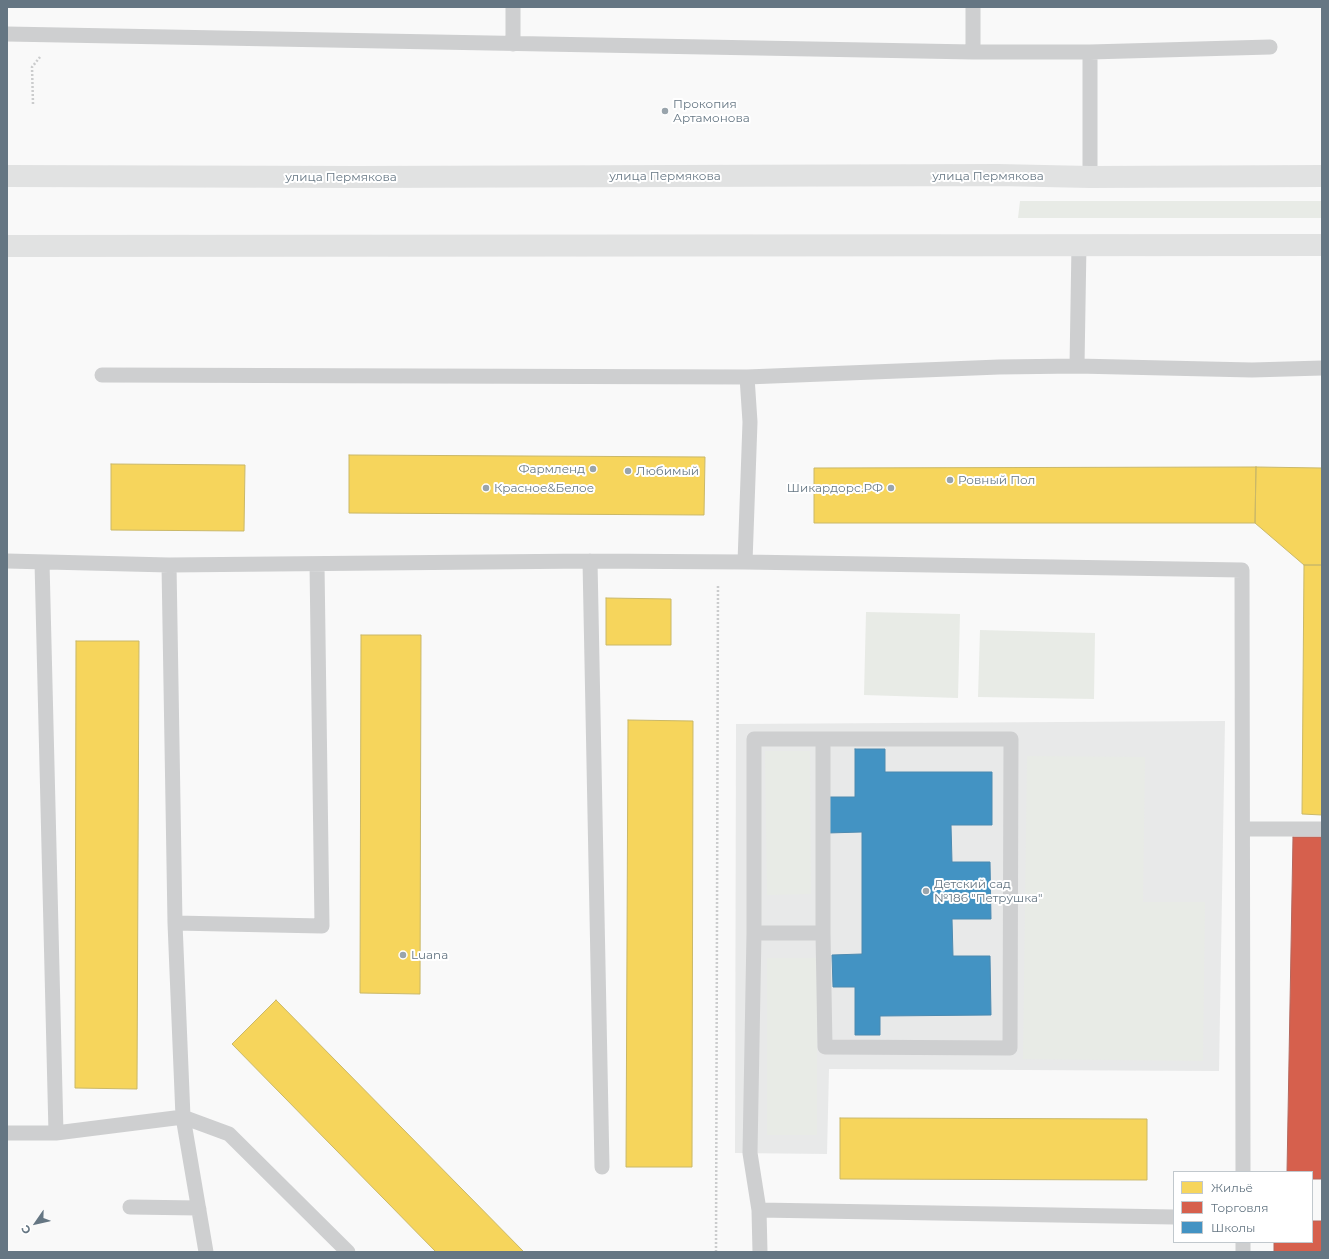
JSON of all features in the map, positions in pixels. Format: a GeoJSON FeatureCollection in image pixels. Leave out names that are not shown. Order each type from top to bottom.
{"type":"FeatureCollection","features":[{"type":"Feature","properties":{"kind":"main road","name":"улица Пермякова"},"geometry":{"type":"LineString","coordinates":[[7,176],[1322,176]]}},
{"type":"Feature","properties":{"kind":"main road"},"geometry":{"type":"LineString","coordinates":[[7,246],[1322,244]]}},
{"type":"Feature","properties":{"kind":"lane"},"geometry":{"type":"LineString","coordinates":[[513,7],[513,44]]}},
{"type":"Feature","properties":{"kind":"lane"},"geometry":{"type":"LineString","coordinates":[[973,7],[973,52]]}},
{"type":"Feature","properties":{"kind":"lane"},"geometry":{"type":"LineString","coordinates":[[7,34],[973,52],[1090,52],[1270,47]]}},
{"type":"Feature","properties":{"kind":"lane"},"geometry":{"type":"LineString","coordinates":[[1090,52],[1090,177]]}},
{"type":"Feature","properties":{"kind":"lane"},"geometry":{"type":"LineString","coordinates":[[1077,366],[1079,244]]}},
{"type":"Feature","properties":{"kind":"lane"},"geometry":{"type":"LineString","coordinates":[[102,375],[747,377],[1077,366],[1252,370],[1322,368]]}},
{"type":"Feature","properties":{"kind":"lane"},"geometry":{"type":"LineString","coordinates":[[745,562],[750,422],[747,377]]}},
{"type":"Feature","properties":{"kind":"lane"},"geometry":{"type":"LineString","coordinates":[[7,561],[169,565],[590,561],[745,562],[1242,570],[1244,829],[1243,1171]]}},
{"type":"Feature","properties":{"kind":"lane"},"geometry":{"type":"LineString","coordinates":[[590,561],[602,1167]]}},
{"type":"Feature","properties":{"kind":"lane"},"geometry":{"type":"LineString","coordinates":[[42,562],[56,1133]]}},
{"type":"Feature","properties":{"kind":"lane"},"geometry":{"type":"LineString","coordinates":[[175,923],[322,926],[317,564]]}},
{"type":"Feature","properties":{"kind":"lane"},"geometry":{"type":"LineString","coordinates":[[169,565],[175,923],[183,1117],[206,1252]]}},
{"type":"Feature","properties":{"kind":"lane"},"geometry":{"type":"LineString","coordinates":[[760,1252],[759,1210],[750,1153],[754,933],[754,740],[822,739],[1011,739],[1010,1048],[825,1047],[822,739]]}},
{"type":"Feature","properties":{"kind":"lane"},"geometry":{"type":"LineString","coordinates":[[1244,829],[1322,829]]}},
{"type":"Feature","properties":{"kind":"lane"},"geometry":{"type":"LineString","coordinates":[[754,933],[823,933]]}},
{"type":"Feature","properties":{"kind":"lane"},"geometry":{"type":"LineString","coordinates":[[7,1133],[56,1133],[183,1117],[229,1134],[348,1252]]}},
{"type":"Feature","properties":{"kind":"lane"},"geometry":{"type":"LineString","coordinates":[[130,1208],[199,1209]]}},
{"type":"Feature","properties":{"kind":"lane"},"geometry":{"type":"LineString","coordinates":[[759,1210],[1173,1217]]}},
{"type":"Feature","properties":{"kind":"path"},"geometry":{"type":"LineString","coordinates":[[716,1252],[718,562]]}},
{"type":"Feature","properties":{"kind":"shaded area"},"geometry":{"type":"Polygon","coordinates":[[[1020,201],[1322,201],[1322,218],[1018,218],[1020,201]]]}},
{"type":"Feature","properties":{"kind":"shaded area"},"geometry":{"type":"Polygon","coordinates":[[[866,612],[960,614],[958,698],[864,695],[866,612]]]}},
{"type":"Feature","properties":{"kind":"shaded area"},"geometry":{"type":"Polygon","coordinates":[[[980,630],[1095,633],[1094,699],[978,697],[980,630]]]}},
{"type":"Feature","properties":{"kind":"shaded area"},"geometry":{"type":"Polygon","coordinates":[[[1225,721],[1219,1071],[829,1069],[827,1154],[735,1153],[736,724],[1225,721]]]}},
{"type":"Feature","properties":{"kind":"shaded area"},"geometry":{"type":"Polygon","coordinates":[[[765,751],[810,751],[811,894],[767,895],[765,751]]]}},
{"type":"Feature","properties":{"kind":"shaded area"},"geometry":{"type":"Polygon","coordinates":[[[1027,756],[1145,757],[1143,902],[1205,902],[1203,1061],[1023,1059],[1027,756]]]}},
{"type":"Feature","properties":{"kind":"shaded area"},"geometry":{"type":"Polygon","coordinates":[[[767,958],[817,958],[817,1135],[767,1135],[767,958]]]}},
{"type":"Feature","properties":{"kind":"building: Жильё"},"geometry":{"type":"Polygon","coordinates":[[[349,455],[705,457],[704,515],[349,513],[349,455]]]}},
{"type":"Feature","properties":{"kind":"building: Жильё"},"geometry":{"type":"Polygon","coordinates":[[[111,464],[245,465],[244,531],[111,530],[111,464]]]}},
{"type":"Feature","properties":{"kind":"building: Жильё"},"geometry":{"type":"Polygon","coordinates":[[[1256,467],[1322,468],[1322,565],[1304,565],[1255,523],[1256,467]]]}},
{"type":"Feature","properties":{"kind":"building: Жильё"},"geometry":{"type":"Polygon","coordinates":[[[1256,467],[1255,523],[814,523],[814,468],[1256,467]]]}},
{"type":"Feature","properties":{"kind":"building: Жильё"},"geometry":{"type":"Polygon","coordinates":[[[1304,565],[1322,565],[1322,815],[1302,814],[1304,565]]]}},
{"type":"Feature","properties":{"kind":"building: Жильё"},"geometry":{"type":"Polygon","coordinates":[[[606,598],[671,599],[671,645],[606,645],[606,598]]]}},
{"type":"Feature","properties":{"kind":"building: Жильё"},"geometry":{"type":"Polygon","coordinates":[[[361,635],[421,635],[420,994],[360,993],[361,635]]]}},
{"type":"Feature","properties":{"kind":"building: Жильё"},"geometry":{"type":"Polygon","coordinates":[[[76,641],[139,641],[137,1089],[75,1088],[76,641]]]}},
{"type":"Feature","properties":{"kind":"building: Жильё"},"geometry":{"type":"Polygon","coordinates":[[[628,720],[693,721],[692,1167],[626,1167],[628,720]]]}},
{"type":"Feature","properties":{"kind":"building: Жильё"},"geometry":{"type":"Polygon","coordinates":[[[276,1000],[524,1252],[436,1252],[232,1044],[276,1000]]]}},
{"type":"Feature","properties":{"kind":"building: Жильё"},"geometry":{"type":"Polygon","coordinates":[[[840,1118],[1147,1119],[1147,1180],[840,1179],[840,1118]]]}},
{"type":"Feature","properties":{"kind":"building: Торговля"},"geometry":{"type":"Polygon","coordinates":[[[1293,837],[1322,837],[1322,1179],[1313,1179],[1313,1171],[1287,1171],[1293,837]]]}},
{"type":"Feature","properties":{"kind":"building: Торговля"},"geometry":{"type":"Polygon","coordinates":[[[1313,1221],[1322,1221],[1322,1252],[1274,1252],[1274,1243],[1313,1243],[1313,1221]]]}},
{"type":"Feature","properties":{"kind":"building: Школы","name":"Детский сад №186 \"Петрушка\""},"geometry":{"type":"Polygon","coordinates":[[[855,749],[885,749],[885,772],[992,772],[992,825],[951,825],[952,862],[990,862],[991,919],[952,919],[953,956],[990,956],[991,1015],[880,1016],[880,1035],[855,1035],[855,987],[833,987],[832,955],[862,954],[862,832],[827,833],[827,797],[855,797],[855,749]]]}},
{"type":"Feature","properties":{"kind":"place","name":"Прокопия Артамонова"},"geometry":{"type":"Point","coordinates":[665,111]}},
{"type":"Feature","properties":{"kind":"place","name":"Фармленд"},"geometry":{"type":"Point","coordinates":[593,469]}},
{"type":"Feature","properties":{"kind":"place","name":"Любимый"},"geometry":{"type":"Point","coordinates":[628,471]}},
{"type":"Feature","properties":{"kind":"place","name":"Ровный Пол"},"geometry":{"type":"Point","coordinates":[950,480]}},
{"type":"Feature","properties":{"kind":"place","name":"Красное&Белое"},"geometry":{"type":"Point","coordinates":[486,488]}},
{"type":"Feature","properties":{"kind":"place","name":"Шикардорс.РФ"},"geometry":{"type":"Point","coordinates":[891,488]}},
{"type":"Feature","properties":{"kind":"place","name":"Детский сад №186 \"Петрушка\""},"geometry":{"type":"Point","coordinates":[926,891]}},
{"type":"Feature","properties":{"kind":"place","name":"Luana"},"geometry":{"type":"Point","coordinates":[403,955]}}]}
